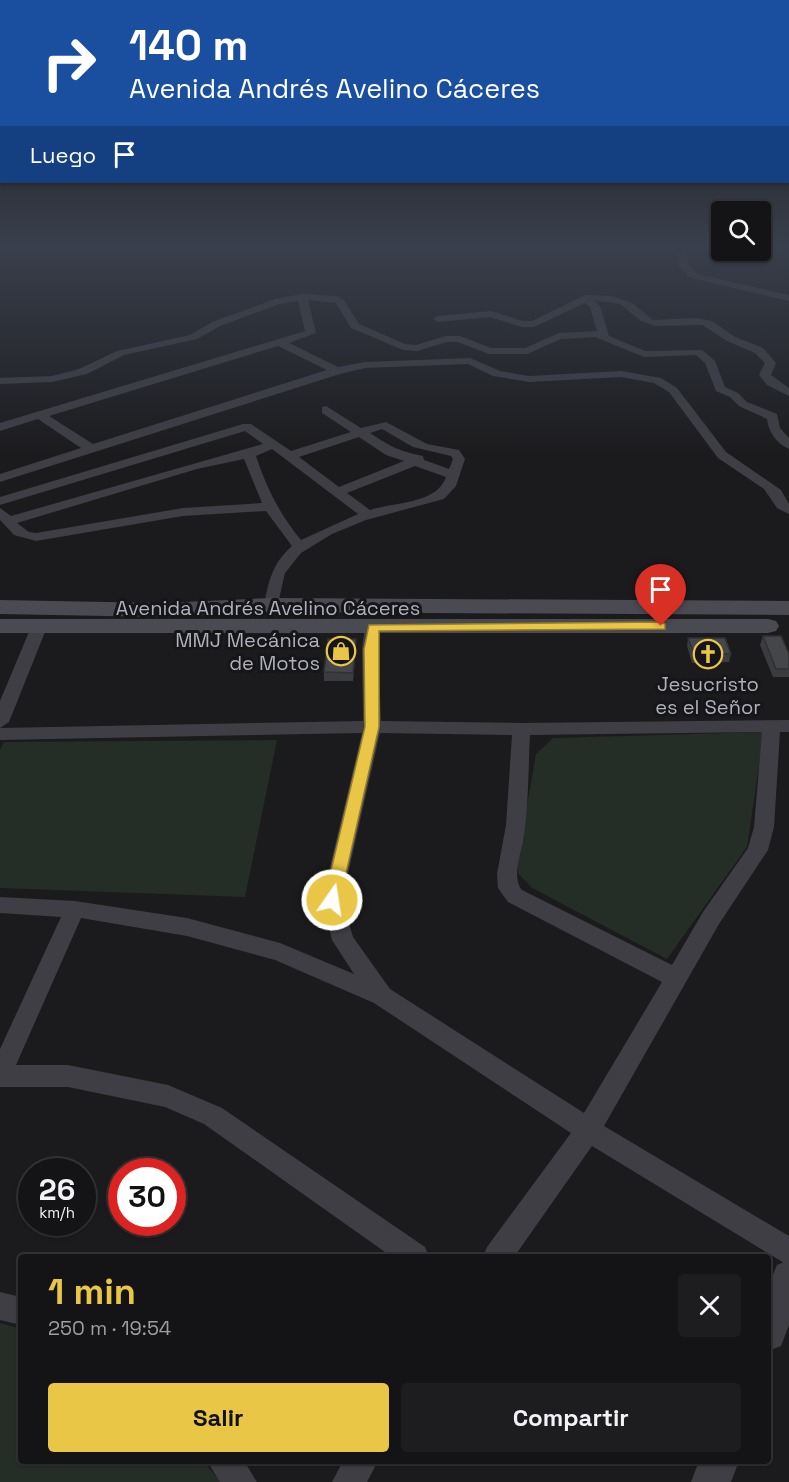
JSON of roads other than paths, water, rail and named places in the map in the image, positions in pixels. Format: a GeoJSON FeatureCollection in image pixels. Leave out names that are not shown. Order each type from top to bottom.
{"type":"FeatureCollection","features":[{"type":"Feature","properties":{"kind":"main road","name":"Avenida Andrés Avelino Cáceres"},"geometry":{"type":"LineString","coordinates":[[0,626],[39,627],[157,619],[272,606],[789,626]]}},
{"type":"Feature","properties":{"kind":"main road","name":"Avenida Andrés Avelino Cáceres"},"geometry":{"type":"LineString","coordinates":[[0,607],[157,619],[373,627],[789,608]]}},
{"type":"Feature","properties":{"kind":"street"},"geometry":{"type":"LineString","coordinates":[[0,381],[52,379],[75,374],[121,353],[193,337],[216,324],[237,316]]}},
{"type":"Feature","properties":{"kind":"street"},"geometry":{"type":"LineString","coordinates":[[0,427],[282,344],[311,333],[307,316]]}},
{"type":"Feature","properties":{"kind":"street"},"geometry":{"type":"LineString","coordinates":[[349,316],[355,326],[403,347],[417,348],[446,339],[460,339],[489,351],[527,351],[571,334],[604,336],[616,344],[644,354],[686,351],[705,356],[712,365],[720,389],[734,395],[743,404],[773,417],[777,435],[789,445]]}},
{"type":"Feature","properties":{"kind":"street"},"geometry":{"type":"LineString","coordinates":[[438,319],[468,316]]}},
{"type":"Feature","properties":{"kind":"street"},"geometry":{"type":"LineString","coordinates":[[498,316],[522,324],[534,324],[550,316]]}},
{"type":"Feature","properties":{"kind":"street"},"geometry":{"type":"LineString","coordinates":[[598,316],[604,336]]}},
{"type":"Feature","properties":{"kind":"street"},"geometry":{"type":"LineString","coordinates":[[642,316],[652,323],[669,325],[696,321],[713,326],[725,336],[755,346],[771,363],[765,375],[771,383],[789,393]]}},
{"type":"Feature","properties":{"kind":"street"},"geometry":{"type":"LineString","coordinates":[[282,344],[337,371]]}},
{"type":"Feature","properties":{"kind":"street"},"geometry":{"type":"LineString","coordinates":[[0,478],[337,371],[366,365],[456,361],[470,362],[497,374],[529,379],[621,374],[657,380],[673,390],[722,455],[769,486],[776,493],[782,505],[789,510]]}},
{"type":"Feature","properties":{"kind":"street"},"geometry":{"type":"LineString","coordinates":[[326,410],[390,452],[414,463],[452,475]]}},
{"type":"Feature","properties":{"kind":"street"},"geometry":{"type":"LineString","coordinates":[[39,415],[93,450]]}},
{"type":"Feature","properties":{"kind":"street"},"geometry":{"type":"LineString","coordinates":[[272,606],[278,573],[289,555],[311,540],[369,516],[447,492],[458,456],[432,450],[382,425],[290,456]]}},
{"type":"Feature","properties":{"kind":"street"},"geometry":{"type":"LineString","coordinates":[[0,501],[240,427],[253,430],[271,445],[339,491],[369,516]]}},
{"type":"Feature","properties":{"kind":"street"},"geometry":{"type":"LineString","coordinates":[[0,534],[8,521],[194,466],[249,454],[271,445]]}},
{"type":"Feature","properties":{"kind":"street"},"geometry":{"type":"LineString","coordinates":[[339,491],[414,463],[432,450]]}},
{"type":"Feature","properties":{"kind":"street"},"geometry":{"type":"LineString","coordinates":[[249,454],[257,485],[270,507],[300,547]]}},
{"type":"Feature","properties":{"kind":"street"},"geometry":{"type":"LineString","coordinates":[[8,521],[26,537],[36,537],[183,512],[270,507]]}},
{"type":"Feature","properties":{"kind":"street"},"geometry":{"type":"LineString","coordinates":[[0,722],[39,627]]}},
{"type":"Feature","properties":{"kind":"street"},"geometry":{"type":"LineString","coordinates":[[373,627],[370,649],[372,727],[332,900],[343,940],[381,996]]}},
{"type":"Feature","properties":{"kind":"street"},"geometry":{"type":"LineString","coordinates":[[0,734],[372,727],[521,729],[780,726],[764,827],[758,850],[711,918],[588,1130],[499,1254]]}},
{"type":"Feature","properties":{"kind":"street"},"geometry":{"type":"LineString","coordinates":[[521,729],[516,825],[507,874],[508,888],[515,896],[676,978]]}},
{"type":"Feature","properties":{"kind":"street"},"geometry":{"type":"LineString","coordinates":[[0,905],[75,909],[186,927],[280,952],[381,996],[588,1130],[789,1252]]}},
{"type":"Feature","properties":{"kind":"street"},"geometry":{"type":"LineString","coordinates":[[75,909],[0,1076],[68,1076],[168,1096],[213,1116],[411,1254]]}},
{"type":"Feature","properties":{"kind":"street"},"geometry":{"type":"LineString","coordinates":[[771,1324],[789,1277]]}},
{"type":"Feature","properties":{"kind":"street"},"geometry":{"type":"LineString","coordinates":[[0,1306],[18,1310]]}},
{"type":"Feature","properties":{"kind":"street"},"geometry":{"type":"LineString","coordinates":[[226,1464],[241,1482]]}},
{"type":"Feature","properties":{"kind":"street"},"geometry":{"type":"LineString","coordinates":[[348,1482],[360,1464]]}},
{"type":"Feature","properties":{"kind":"place","name":"MMJ Mecánica de Motos"},"geometry":{"type":"Point","coordinates":[341,651]}},
{"type":"Feature","properties":{"kind":"place","name":"Jesucristo es el Señor"},"geometry":{"type":"Point","coordinates":[708,654]}}]}
